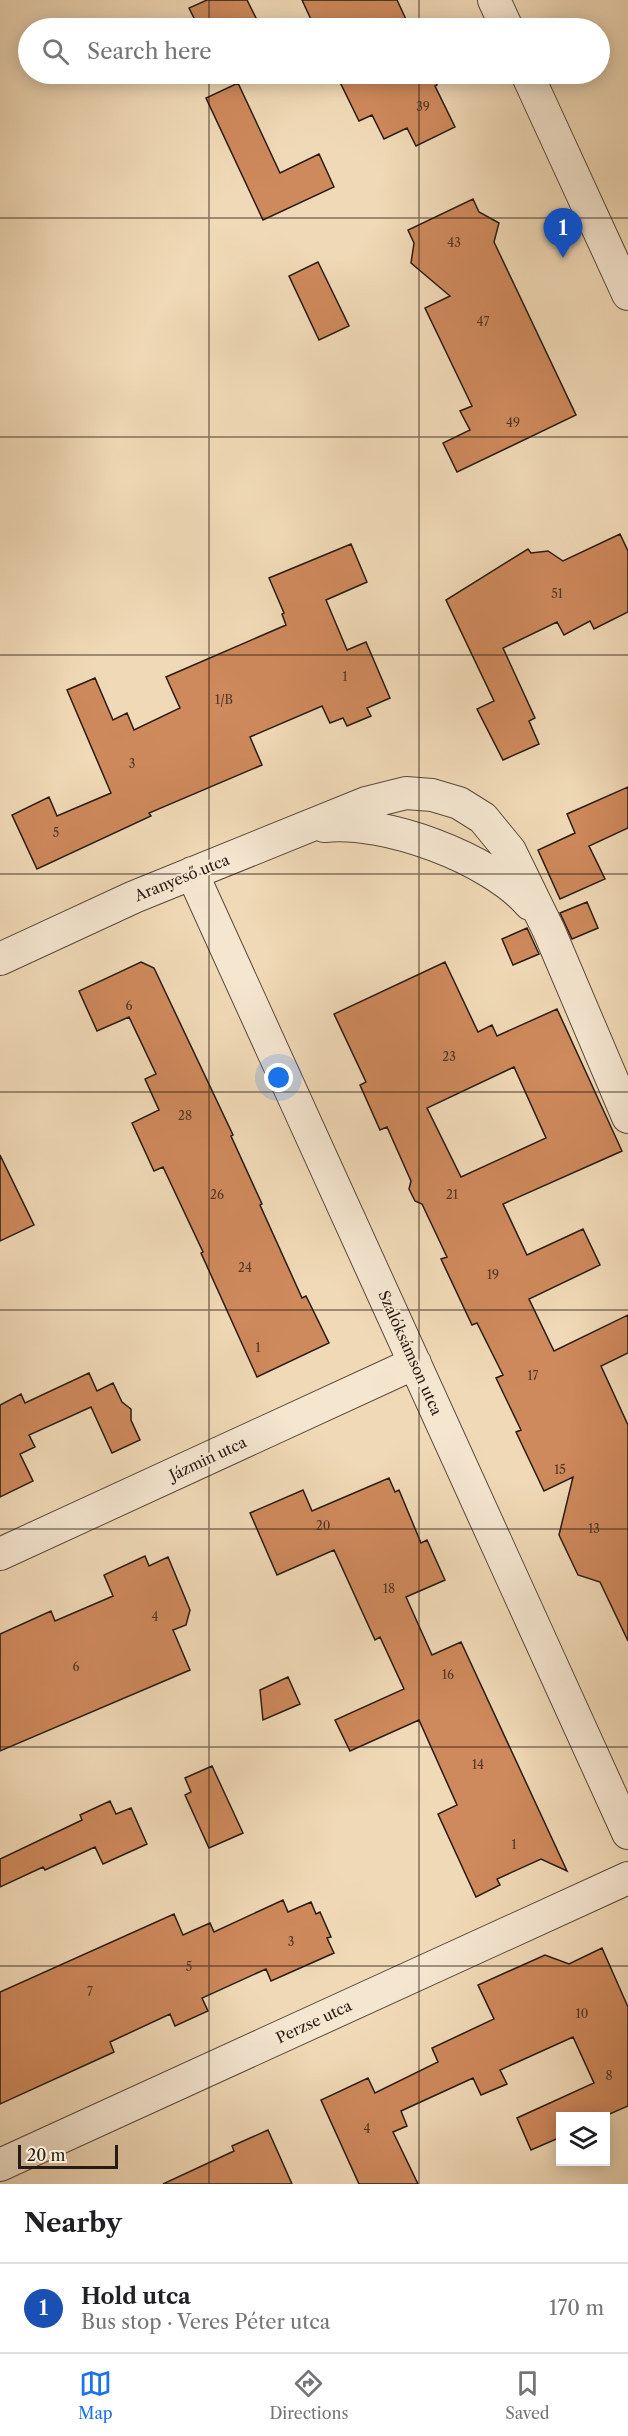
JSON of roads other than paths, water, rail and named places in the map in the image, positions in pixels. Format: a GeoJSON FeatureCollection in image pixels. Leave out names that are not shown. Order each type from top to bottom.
{"type":"FeatureCollection","features":[{"type":"Feature","properties":{"kind":"street"},"geometry":{"type":"LineString","coordinates":[[494,0],[502,18]]}},
{"type":"Feature","properties":{"kind":"street"},"geometry":{"type":"LineString","coordinates":[[532,84],[628,292]]}},
{"type":"Feature","properties":{"kind":"street","name":"Aranyeső utca"},"geometry":{"type":"LineString","coordinates":[[0,959],[192,873],[366,803],[406,793],[432,795],[459,803],[483,818],[510,851],[549,932]]}},
{"type":"Feature","properties":{"kind":"street"},"geometry":{"type":"LineString","coordinates":[[298,830],[331,825],[365,826],[394,832],[483,867],[508,883],[534,909],[549,932],[628,1117]]}},
{"type":"Feature","properties":{"kind":"street","name":"Szalóksámson utca"},"geometry":{"type":"LineString","coordinates":[[192,873],[415,1363],[486,1526],[628,1833]]}},
{"type":"Feature","properties":{"kind":"street","name":"Jázmin utca"},"geometry":{"type":"LineString","coordinates":[[0,1554],[415,1363]]}},
{"type":"Feature","properties":{"kind":"street","name":"Perzse utca"},"geometry":{"type":"LineString","coordinates":[[0,2165],[628,1878]]}},
{"type":"Feature","properties":{"kind":"place","name":"Hold utca"},"geometry":{"type":"Point","coordinates":[563,258]}}]}
